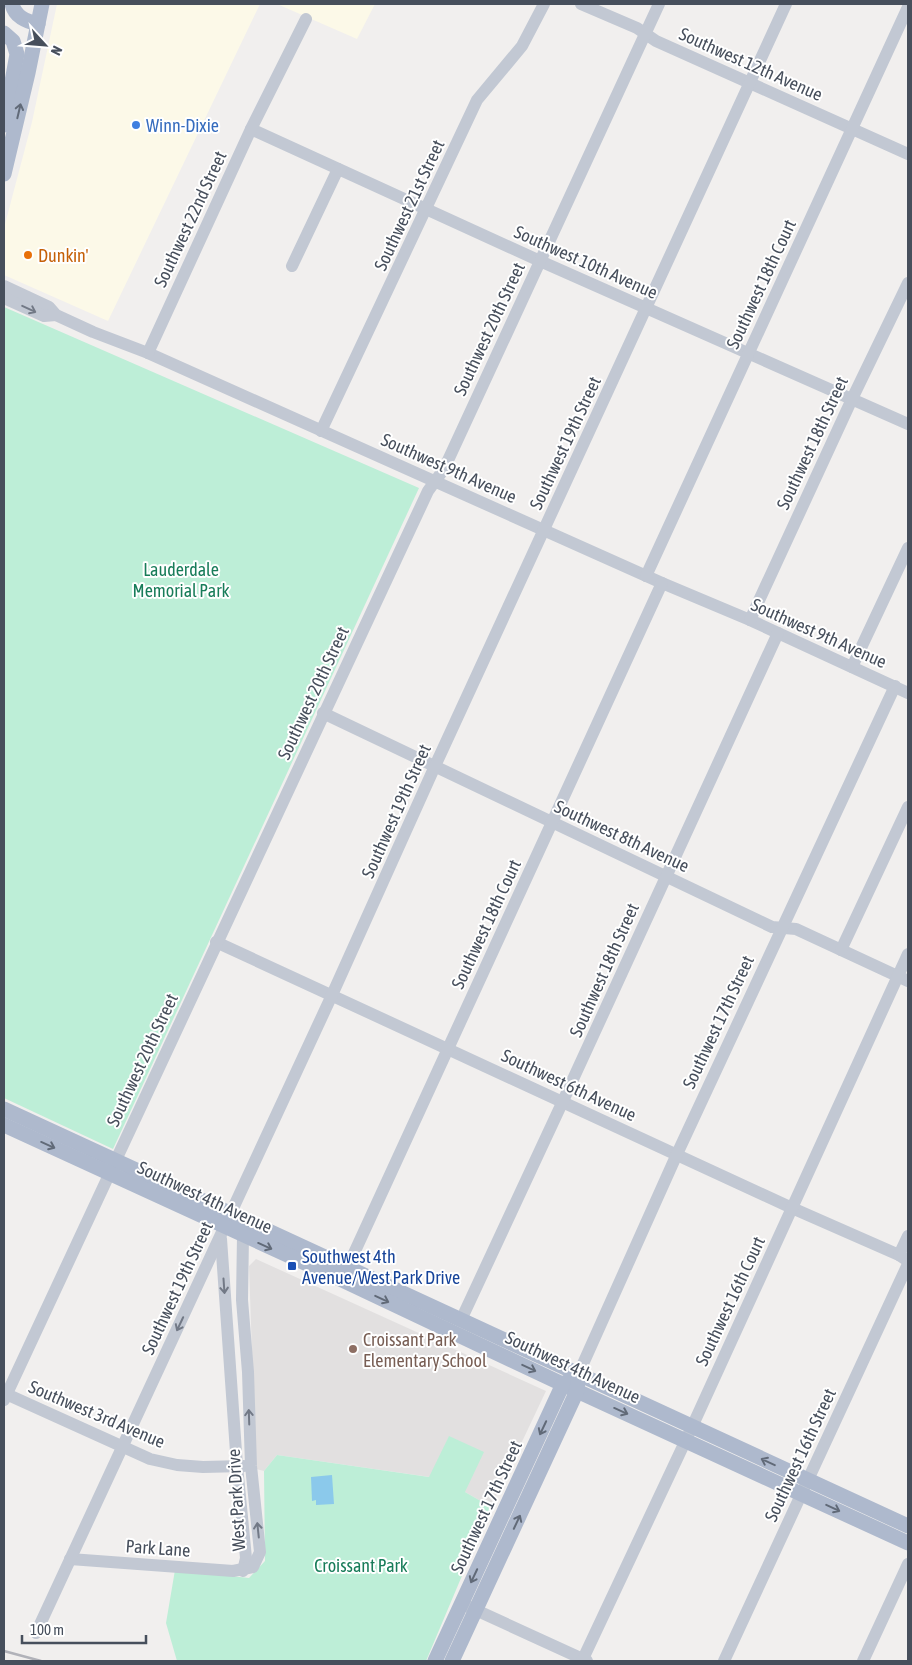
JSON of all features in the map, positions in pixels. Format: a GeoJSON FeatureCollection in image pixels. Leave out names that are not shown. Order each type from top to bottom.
{"type":"FeatureCollection","features":[{"type":"Feature","properties":{"kind":"main road"},"geometry":{"type":"LineString","coordinates":[[12,4],[18,16],[25,21],[38,24]]}},
{"type":"Feature","properties":{"kind":"main road"},"geometry":{"type":"LineString","coordinates":[[4,174],[42,4]]}},
{"type":"Feature","properties":{"kind":"main road"},"geometry":{"type":"LineString","coordinates":[[4,33],[13,41],[17,54],[4,125]]}},
{"type":"Feature","properties":{"kind":"main road"},"geometry":{"type":"LineString","coordinates":[[4,142],[8,158]]}},
{"type":"Feature","properties":{"kind":"main road","name":"Southwest 4th Avenue"},"geometry":{"type":"LineString","coordinates":[[4,1109],[112,1167],[223,1232],[345,1274],[577,1391],[689,1433]]}},
{"type":"Feature","properties":{"kind":"main road","name":"Southwest 4th Avenue"},"geometry":{"type":"LineString","coordinates":[[4,1125],[112,1167]]}},
{"type":"Feature","properties":{"kind":"main road","name":"Southwest 4th Avenue"},"geometry":{"type":"LineString","coordinates":[[223,1232],[243,1236],[461,1320],[578,1375],[689,1433],[804,1487],[908,1543]]}},
{"type":"Feature","properties":{"kind":"main road"},"geometry":{"type":"LineString","coordinates":[[563,1384],[578,1375]]}},
{"type":"Feature","properties":{"kind":"main road","name":"Southwest 17th Street"},"geometry":{"type":"LineString","coordinates":[[452,1661],[577,1391],[578,1375]]}},
{"type":"Feature","properties":{"kind":"main road","name":"Southwest 17th Street"},"geometry":{"type":"LineString","coordinates":[[435,1661],[563,1384]]}},
{"type":"Feature","properties":{"kind":"main road","name":"Southwest 4th Avenue"},"geometry":{"type":"LineString","coordinates":[[804,1487],[908,1526]]}},
{"type":"Feature","properties":{"kind":"street","name":"Southwest 21st Street"},"geometry":{"type":"LineString","coordinates":[[321,431],[477,100],[522,46],[544,4]]}},
{"type":"Feature","properties":{"kind":"street","name":"Southwest 12th Avenue"},"geometry":{"type":"LineString","coordinates":[[581,4],[637,28],[656,41],[908,154]]}},
{"type":"Feature","properties":{"kind":"street","name":"Southwest 20th Street"},"geometry":{"type":"LineString","coordinates":[[5,1396],[428,491],[444,470],[659,4]]}},
{"type":"Feature","properties":{"kind":"street","name":"Southwest 19th Street"},"geometry":{"type":"LineString","coordinates":[[36,1633],[223,1232],[786,4]]}},
{"type":"Feature","properties":{"kind":"street"},"geometry":{"type":"LineString","coordinates":[[899,4],[908,7]]}},
{"type":"Feature","properties":{"kind":"street","name":"Southwest 18th Court"},"geometry":{"type":"LineString","coordinates":[[646,576],[908,7]]}},
{"type":"Feature","properties":{"kind":"street","name":"Southwest 22nd Street"},"geometry":{"type":"LineString","coordinates":[[148,353],[251,128],[306,19]]}},
{"type":"Feature","properties":{"kind":"street","name":"Southwest 10th Avenue"},"geometry":{"type":"LineString","coordinates":[[251,128],[540,261],[908,424]]}},
{"type":"Feature","properties":{"kind":"street"},"geometry":{"type":"LineString","coordinates":[[292,266],[338,169]]}},
{"type":"Feature","properties":{"kind":"street","name":"Southwest 18th Street"},"geometry":{"type":"LineString","coordinates":[[750,620],[908,282]]}},
{"type":"Feature","properties":{"kind":"street","name":"Southwest 9th Avenue"},"geometry":{"type":"LineString","coordinates":[[4,286],[49,307],[56,315],[93,332],[148,353],[646,576],[750,620],[908,693]]}},
{"type":"Feature","properties":{"kind":"street","name":"Southwest 9th Avenue"},"geometry":{"type":"LineString","coordinates":[[4,298],[44,316],[56,315]]}},
{"type":"Feature","properties":{"kind":"street"},"geometry":{"type":"LineString","coordinates":[[852,667],[908,548]]}},
{"type":"Feature","properties":{"kind":"street","name":"Southwest 18th Court"},"geometry":{"type":"LineString","coordinates":[[345,1274],[662,583]]}},
{"type":"Feature","properties":{"kind":"street","name":"Southwest 18th Street"},"geometry":{"type":"LineString","coordinates":[[461,1320],[778,633]]}},
{"type":"Feature","properties":{"kind":"street","name":"Southwest 17th Street"},"geometry":{"type":"LineString","coordinates":[[578,1375],[677,1154],[895,686]]}},
{"type":"Feature","properties":{"kind":"street","name":"Southwest 8th Avenue"},"geometry":{"type":"LineString","coordinates":[[323,713],[772,927],[796,929],[903,979]]}},
{"type":"Feature","properties":{"kind":"street"},"geometry":{"type":"LineString","coordinates":[[841,950],[908,807]]}},
{"type":"Feature","properties":{"kind":"street","name":"Southwest 6th Avenue"},"geometry":{"type":"LineString","coordinates":[[216,942],[905,1260]]}},
{"type":"Feature","properties":{"kind":"street","name":"Southwest 16th Court"},"geometry":{"type":"LineString","coordinates":[[584,1660],[792,1208],[903,979],[908,954]]}},
{"type":"Feature","properties":{"kind":"street","name":"West Park Drive"},"geometry":{"type":"LineString","coordinates":[[223,1232],[237,1466],[246,1558],[244,1570],[253,1567],[260,1552],[251,1466],[248,1372],[242,1300],[243,1236]]}},
{"type":"Feature","properties":{"kind":"street","name":"Southwest 16th Street"},"geometry":{"type":"LineString","coordinates":[[724,1661],[905,1260],[908,1236]]}},
{"type":"Feature","properties":{"kind":"street","name":"Southwest 3rd Avenue"},"geometry":{"type":"LineString","coordinates":[[5,1396],[150,1459],[177,1465],[203,1467],[251,1466]]}},
{"type":"Feature","properties":{"kind":"street","name":"Park Lane"},"geometry":{"type":"LineString","coordinates":[[70,1559],[233,1571],[244,1570]]}},
{"type":"Feature","properties":{"kind":"street"},"geometry":{"type":"LineString","coordinates":[[863,1661],[908,1564]]}},
{"type":"Feature","properties":{"kind":"street"},"geometry":{"type":"LineString","coordinates":[[461,1604],[584,1660]]}},
{"type":"Feature","properties":{"kind":"shaded area"},"geometry":{"type":"Polygon","coordinates":[[[57,4],[260,4],[108,321],[4,275],[4,228],[32,122],[57,4]]]}},
{"type":"Feature","properties":{"kind":"shaded area"},"geometry":{"type":"Polygon","coordinates":[[[277,4],[375,4],[357,39],[277,4]]]}},
{"type":"Feature","properties":{"kind":"shaded area","name":"Croissant Park Elementary School"},"geometry":{"type":"Polygon","coordinates":[[[256,1259],[546,1391],[491,1507],[465,1492],[449,1437],[430,1477],[277,1455],[264,1471],[256,1469],[249,1266],[256,1259]]]}},
{"type":"Feature","properties":{"kind":"green space","name":"Lauderdale Memorial Park"},"geometry":{"type":"Polygon","coordinates":[[[4,307],[419,488],[113,1149],[4,1098],[4,307]]]}},
{"type":"Feature","properties":{"kind":"green space","name":"Croissant Park"},"geometry":{"type":"Polygon","coordinates":[[[449,1436],[484,1452],[465,1492],[491,1507],[426,1661],[177,1661],[166,1623],[175,1570],[249,1578],[265,1561],[264,1471],[277,1455],[429,1477],[449,1436]]]}},
{"type":"Feature","properties":{"kind":"water"},"geometry":{"type":"Polygon","coordinates":[[[332,1475],[334,1504],[316,1505],[316,1500],[312,1501],[311,1477],[332,1475]]]}},
{"type":"Feature","properties":{"kind":"railway"},"geometry":{"type":"LineString","coordinates":[[4,1651],[41,1661]]}},
{"type":"Feature","properties":{"kind":"place","name":"Winn-Dixie"},"geometry":{"type":"Point","coordinates":[136,125]}},
{"type":"Feature","properties":{"kind":"place","name":"Dunkin'"},"geometry":{"type":"Point","coordinates":[28,255]}},
{"type":"Feature","properties":{"kind":"place","name":"Southwest 4th Avenue/West Park Drive"},"geometry":{"type":"Point","coordinates":[292,1266]}},
{"type":"Feature","properties":{"kind":"place","name":"Croissant Park Elementary School"},"geometry":{"type":"Point","coordinates":[353,1349]}}]}
